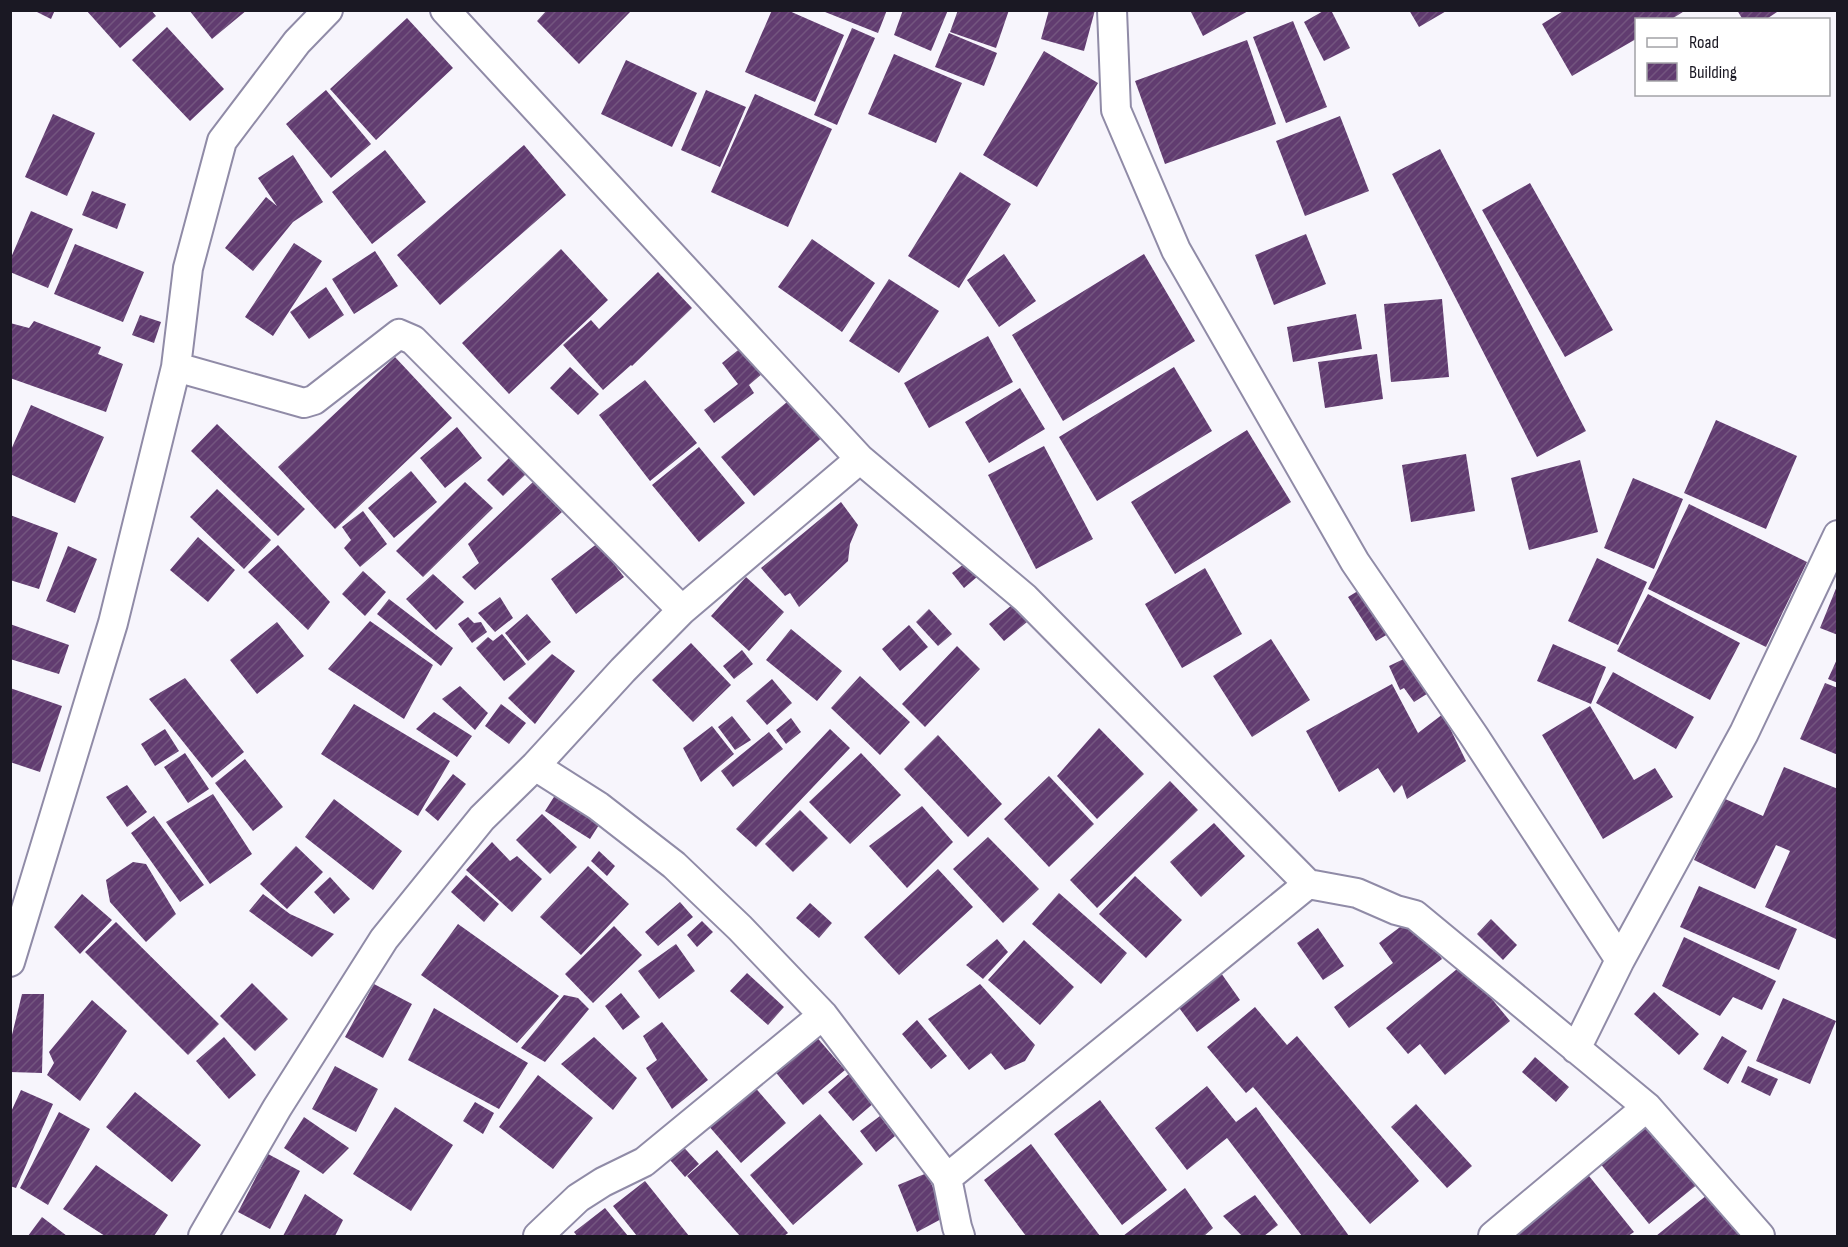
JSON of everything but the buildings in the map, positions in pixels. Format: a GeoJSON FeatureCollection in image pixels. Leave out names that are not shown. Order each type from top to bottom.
{"type":"FeatureCollection","features":[{"type":"Feature","properties":{"kind":"street"},"geometry":{"type":"LineString","coordinates":[[10,962],[113,623],[176,367],[188,268],[222,141],[297,42],[328,10]]}},
{"type":"Feature","properties":{"kind":"street"},"geometry":{"type":"LineString","coordinates":[[445,10],[860,459],[1025,598],[1308,884],[1357,893],[1395,910],[1415,915],[1647,1107],[1760,1236]]}},
{"type":"Feature","properties":{"kind":"street"},"geometry":{"type":"LineString","coordinates":[[1112,10],[1116,110],[1176,250],[1355,562],[1474,736],[1620,960]]}},
{"type":"Feature","properties":{"kind":"street"},"geometry":{"type":"LineString","coordinates":[[176,367],[304,403],[314,400],[399,334],[413,340],[682,610]]}},
{"type":"Feature","properties":{"kind":"street"},"geometry":{"type":"LineString","coordinates":[[203,1236],[277,1108],[384,939],[482,818],[535,766],[682,610],[860,459]]}},
{"type":"Feature","properties":{"kind":"street"},"geometry":{"type":"LineString","coordinates":[[1576,1049],[1620,960],[1744,733],[1838,535]]}},
{"type":"Feature","properties":{"kind":"street"},"geometry":{"type":"LineString","coordinates":[[535,766],[598,806],[674,865],[740,928],[823,1015],[947,1178],[960,1236]]}},
{"type":"Feature","properties":{"kind":"street"},"geometry":{"type":"LineString","coordinates":[[947,1178],[1308,884]]}},
{"type":"Feature","properties":{"kind":"street"},"geometry":{"type":"LineString","coordinates":[[538,1236],[578,1198],[603,1182],[644,1162],[823,1015]]}},
{"type":"Feature","properties":{"kind":"street"},"geometry":{"type":"LineString","coordinates":[[1493,1236],[1647,1107]]}}]}
